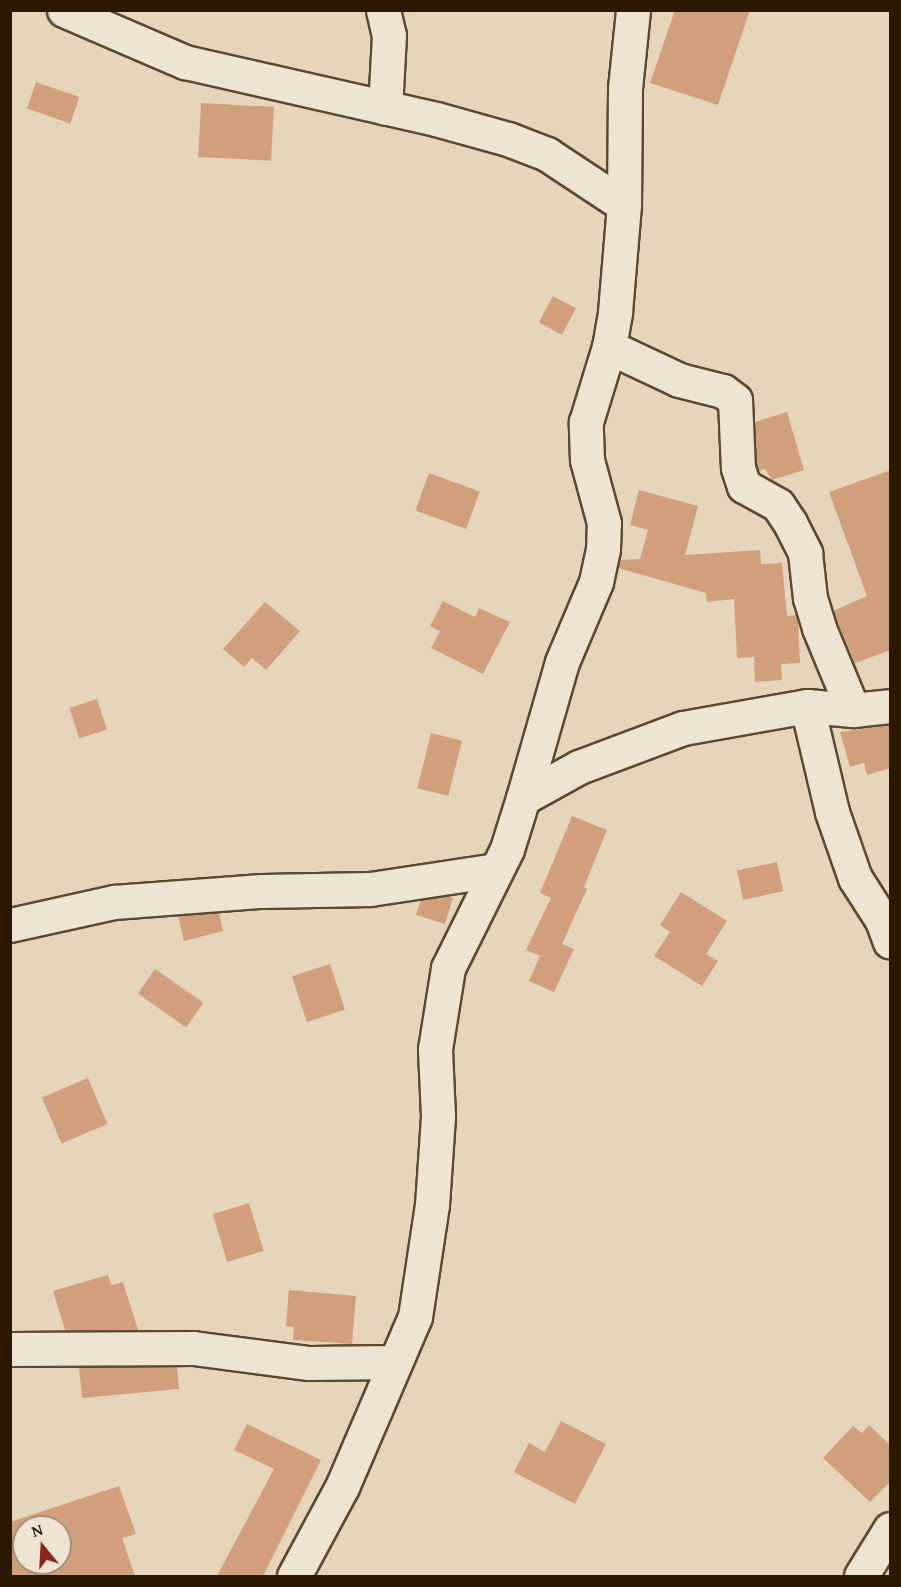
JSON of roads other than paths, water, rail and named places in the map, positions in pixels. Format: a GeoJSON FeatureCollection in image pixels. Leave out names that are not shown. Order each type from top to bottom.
{"type":"FeatureCollection","features":[{"type":"Feature","properties":{"kind":"street"},"geometry":{"type":"LineString","coordinates":[[64,10],[185,62],[487,133],[547,154],[624,205]]}},
{"type":"Feature","properties":{"kind":"street"},"geometry":{"type":"LineString","coordinates":[[383,10],[389,34],[385,108]]}},
{"type":"Feature","properties":{"kind":"street"},"geometry":{"type":"LineString","coordinates":[[294,1576],[342,1487],[415,1317],[425,1270],[438,1116],[435,1049],[448,968],[507,849],[559,672],[596,582],[603,549],[604,523],[587,460],[586,422],[609,347],[624,205],[625,88],[633,10]]}},
{"type":"Feature","properties":{"kind":"street"},"geometry":{"type":"LineString","coordinates":[[609,347],[679,380],[723,391],[735,400],[738,468],[744,486],[778,505],[790,523],[805,554],[810,598],[819,628],[853,710]]}},
{"type":"Feature","properties":{"kind":"street"},"geometry":{"type":"LineString","coordinates":[[523,798],[579,767],[683,728],[807,706],[853,710],[891,706]]}},
{"type":"Feature","properties":{"kind":"street"},"geometry":{"type":"LineString","coordinates":[[807,706],[832,812],[855,878],[882,920],[891,942]]}},
{"type":"Feature","properties":{"kind":"street"},"geometry":{"type":"LineString","coordinates":[[10,925],[114,902],[262,891],[370,889],[495,870]]}},
{"type":"Feature","properties":{"kind":"street"},"geometry":{"type":"LineString","coordinates":[[10,1349],[193,1348],[309,1363],[395,1362]]}},
{"type":"Feature","properties":{"kind":"street"},"geometry":{"type":"LineString","coordinates":[[861,1576],[891,1529]]}}]}
